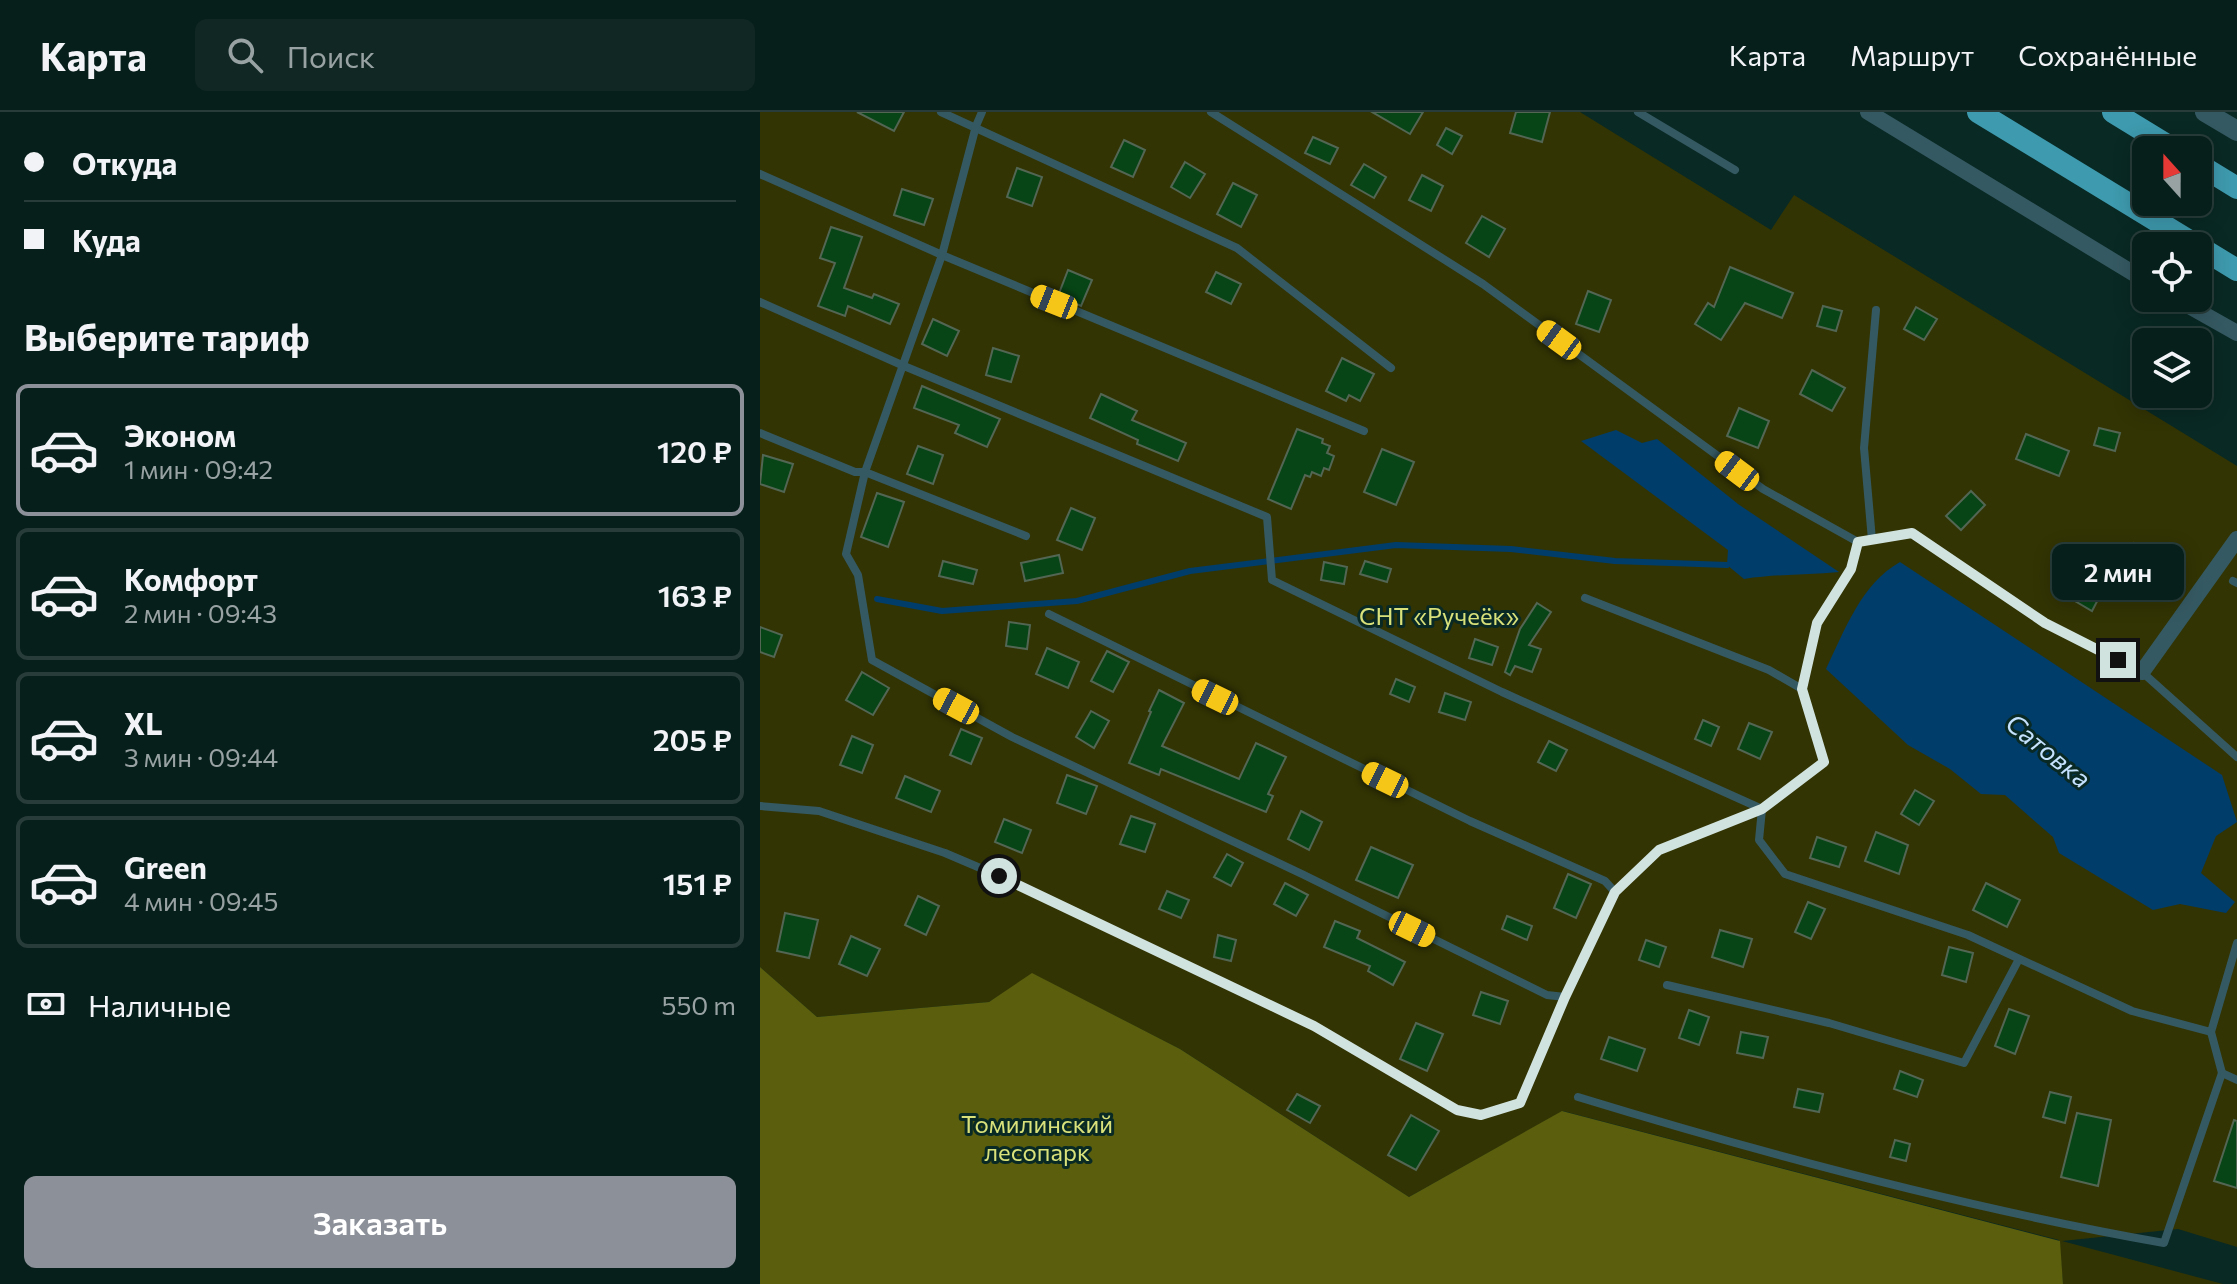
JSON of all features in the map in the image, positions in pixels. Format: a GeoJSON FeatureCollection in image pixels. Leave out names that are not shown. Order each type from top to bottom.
{"type":"FeatureCollection","features":[{"type":"Feature","properties":{"kind":"highway"},"geometry":{"type":"LineString","coordinates":[[1978,112],[2237,270]]}},
{"type":"Feature","properties":{"kind":"highway"},"geometry":{"type":"LineString","coordinates":[[2113,112],[2152,136]]}},
{"type":"Feature","properties":{"kind":"highway"},"geometry":{"type":"LineString","coordinates":[[2212,173],[2237,188]]}},
{"type":"Feature","properties":{"kind":"street"},"geometry":{"type":"LineString","coordinates":[[1868,112],[2132,272]]}},
{"type":"Feature","properties":{"kind":"street"},"geometry":{"type":"LineString","coordinates":[[2205,112],[2237,131]]}},
{"type":"Feature","properties":{"kind":"street"},"geometry":{"type":"LineString","coordinates":[[2200,312],[2237,333]]}},
{"type":"Feature","properties":{"kind":"street"},"geometry":{"type":"LineString","coordinates":[[2142,672],[2237,539]]}},
{"type":"Feature","properties":{"kind":"lane"},"geometry":{"type":"LineString","coordinates":[[941,112],[1237,248],[1391,368]]}},
{"type":"Feature","properties":{"kind":"lane"},"geometry":{"type":"LineString","coordinates":[[982,112],[942,255],[865,472],[846,554],[858,575],[872,660],[1012,737],[1304,875],[1547,995],[1565,997]]}},
{"type":"Feature","properties":{"kind":"lane"},"geometry":{"type":"LineString","coordinates":[[1211,112],[1483,284],[1763,489],[1858,542],[1912,533],[2045,623],[2142,672],[2237,757]]}},
{"type":"Feature","properties":{"kind":"lane"},"geometry":{"type":"LineString","coordinates":[[1638,112],[1735,170]]}},
{"type":"Feature","properties":{"kind":"lane"},"geometry":{"type":"LineString","coordinates":[[760,174],[942,255],[1364,431]]}},
{"type":"Feature","properties":{"kind":"lane"},"geometry":{"type":"LineString","coordinates":[[760,302],[904,366],[1267,517],[1272,580],[1502,692],[1762,809]]}},
{"type":"Feature","properties":{"kind":"lane"},"geometry":{"type":"LineString","coordinates":[[1872,540],[1864,448],[1876,310]]}},
{"type":"Feature","properties":{"kind":"lane"},"geometry":{"type":"LineString","coordinates":[[760,433],[1026,536]]}},
{"type":"Feature","properties":{"kind":"lane"},"geometry":{"type":"LineString","coordinates":[[760,806],[819,811],[945,853],[999,876],[1314,1026],[1457,1110],[1481,1115],[1520,1103],[1565,997],[1615,892],[1659,850],[1762,809],[1824,762],[1802,689],[1817,623],[1851,569],[1858,542]]}},
{"type":"Feature","properties":{"kind":"lane"},"geometry":{"type":"LineString","coordinates":[[1585,598],[1769,670],[1802,689]]}},
{"type":"Feature","properties":{"kind":"lane"},"geometry":{"type":"LineString","coordinates":[[1049,614],[1456,814],[1605,881],[1615,892]]}},
{"type":"Feature","properties":{"kind":"lane"},"geometry":{"type":"LineString","coordinates":[[1762,809],[1759,840],[1785,874],[1968,935],[2132,1011],[2211,1032]]}},
{"type":"Feature","properties":{"kind":"lane"},"geometry":{"type":"LineString","coordinates":[[1578,1097],[1725,1142],[2048,1222],[2164,1243],[2222,1073],[2211,1032],[2237,943]]}},
{"type":"Feature","properties":{"kind":"lane"},"geometry":{"type":"LineString","coordinates":[[1667,985],[1829,1023],[1964,1063],[2019,959]]}},
{"type":"Feature","properties":{"kind":"lane"},"geometry":{"type":"LineString","coordinates":[[2222,1073],[2237,1080]]}},
{"type":"Feature","properties":{"kind":"green space","name":"СНТ «Ручеёк»"},"geometry":{"type":"Polygon","coordinates":[[[760,112],[1580,112],[1771,230],[1794,195],[2132,402],[2132,408],[2142,408],[2237,466],[2237,1247],[2178,1229],[2062,1241],[2223,1284],[2063,1284],[2059,1240],[1563,1111],[1409,1197],[1180,1049],[1033,974],[989,1002],[817,1017],[760,967],[760,112]]]}},
{"type":"Feature","properties":{"kind":"green space","name":"Томилинский лесопарк"},"geometry":{"type":"Polygon","coordinates":[[[760,967],[817,1017],[989,1002],[1032,973],[1180,1049],[1409,1197],[1562,1111],[2060,1241],[2063,1284],[760,1284],[760,967]]]}},
{"type":"Feature","properties":{"kind":"water"},"geometry":{"type":"Polygon","coordinates":[[[1616,430],[1642,443],[1657,439],[1738,504],[1839,572],[1744,579],[1727,565],[1728,550],[1581,441],[1616,430]]]}},
{"type":"Feature","properties":{"kind":"water","name":"Сатовка"},"geometry":{"type":"Polygon","coordinates":[[[1900,562],[2222,775],[2237,822],[2216,836],[2201,873],[2235,902],[2226,913],[2180,904],[2153,910],[2059,853],[2053,837],[2005,795],[1981,794],[1950,769],[1908,745],[1826,669],[1864,595],[1886,571],[1900,562]]]}},
{"type":"Feature","properties":{"kind":"building"},"geometry":{"type":"Polygon","coordinates":[[[857,112],[904,112],[894,131],[857,112]]]}},
{"type":"Feature","properties":{"kind":"building"},"geometry":{"type":"Polygon","coordinates":[[[1372,112],[1423,112],[1410,134],[1372,112]]]}},
{"type":"Feature","properties":{"kind":"building"},"geometry":{"type":"Polygon","coordinates":[[[1516,112],[1550,112],[1542,142],[1510,133],[1516,112]]]}},
{"type":"Feature","properties":{"kind":"building"},"geometry":{"type":"Polygon","coordinates":[[[1446,128],[1462,136],[1452,154],[1437,145],[1446,128]]]}},
{"type":"Feature","properties":{"kind":"building"},"geometry":{"type":"Polygon","coordinates":[[[1313,137],[1338,148],[1330,164],[1305,153],[1313,137]]]}},
{"type":"Feature","properties":{"kind":"building"},"geometry":{"type":"Polygon","coordinates":[[[1124,140],[1145,150],[1133,177],[1111,167],[1124,140]]]}},
{"type":"Feature","properties":{"kind":"building"},"geometry":{"type":"Polygon","coordinates":[[[1185,162],[1205,174],[1190,198],[1171,187],[1185,162]]]}},
{"type":"Feature","properties":{"kind":"building"},"geometry":{"type":"Polygon","coordinates":[[[1364,164],[1386,177],[1374,198],[1351,185],[1364,164]]]}},
{"type":"Feature","properties":{"kind":"building"},"geometry":{"type":"Polygon","coordinates":[[[1017,168],[1042,177],[1032,206],[1007,197],[1017,168]]]}},
{"type":"Feature","properties":{"kind":"building"},"geometry":{"type":"Polygon","coordinates":[[[1422,175],[1443,186],[1431,211],[1409,200],[1422,175]]]}},
{"type":"Feature","properties":{"kind":"building"},"geometry":{"type":"Polygon","coordinates":[[[1233,183],[1257,195],[1241,227],[1217,214],[1233,183]]]}},
{"type":"Feature","properties":{"kind":"building"},"geometry":{"type":"Polygon","coordinates":[[[902,189],[933,199],[924,225],[894,215],[902,189]]]}},
{"type":"Feature","properties":{"kind":"building"},"geometry":{"type":"Polygon","coordinates":[[[1482,216],[1505,229],[1489,257],[1466,243],[1482,216]]]}},
{"type":"Feature","properties":{"kind":"building"},"geometry":{"type":"Polygon","coordinates":[[[831,227],[862,237],[844,288],[872,298],[874,294],[899,304],[890,324],[848,306],[845,316],[818,306],[835,263],[820,258],[831,227]]]}},
{"type":"Feature","properties":{"kind":"building"},"geometry":{"type":"Polygon","coordinates":[[[1730,267],[1793,293],[1782,318],[1745,303],[1721,340],[1695,324],[1708,303],[1714,307],[1730,267]]]}},
{"type":"Feature","properties":{"kind":"building"},"geometry":{"type":"Polygon","coordinates":[[[1068,270],[1092,280],[1081,306],[1058,296],[1068,270]]]}},
{"type":"Feature","properties":{"kind":"building"},"geometry":{"type":"Polygon","coordinates":[[[1216,272],[1241,284],[1231,304],[1206,292],[1216,272]]]}},
{"type":"Feature","properties":{"kind":"building"},"geometry":{"type":"Polygon","coordinates":[[[1588,291],[1611,300],[1599,332],[1576,324],[1588,291]]]}},
{"type":"Feature","properties":{"kind":"building"},"geometry":{"type":"Polygon","coordinates":[[[1823,306],[1842,311],[1836,331],[1817,326],[1823,306]]]}},
{"type":"Feature","properties":{"kind":"building"},"geometry":{"type":"Polygon","coordinates":[[[1916,307],[1937,319],[1924,340],[1904,329],[1916,307]]]}},
{"type":"Feature","properties":{"kind":"building"},"geometry":{"type":"Polygon","coordinates":[[[933,319],[959,331],[947,356],[922,344],[933,319]]]}},
{"type":"Feature","properties":{"kind":"building"},"geometry":{"type":"Polygon","coordinates":[[[993,348],[1019,356],[1011,382],[986,375],[993,348]]]}},
{"type":"Feature","properties":{"kind":"building"},"geometry":{"type":"Polygon","coordinates":[[[1342,358],[1374,374],[1360,401],[1349,395],[1346,401],[1326,391],[1342,358]]]}},
{"type":"Feature","properties":{"kind":"building"},"geometry":{"type":"Polygon","coordinates":[[[1812,370],[1845,388],[1832,411],[1800,394],[1812,370]]]}},
{"type":"Feature","properties":{"kind":"building"},"geometry":{"type":"Polygon","coordinates":[[[922,386],[1000,419],[987,447],[955,433],[959,425],[914,408],[922,386]]]}},
{"type":"Feature","properties":{"kind":"building"},"geometry":{"type":"Polygon","coordinates":[[[1101,394],[1137,411],[1132,420],[1186,443],[1178,461],[1137,444],[1138,440],[1090,418],[1101,394]]]}},
{"type":"Feature","properties":{"kind":"building"},"geometry":{"type":"Polygon","coordinates":[[[1739,408],[1769,421],[1758,448],[1727,436],[1739,408]]]}},
{"type":"Feature","properties":{"kind":"building"},"geometry":{"type":"Polygon","coordinates":[[[2099,428],[2120,433],[2115,451],[2094,445],[2099,428]]]}},
{"type":"Feature","properties":{"kind":"building"},"geometry":{"type":"Polygon","coordinates":[[[1297,429],[1323,439],[1322,443],[1330,446],[1327,453],[1334,456],[1329,470],[1324,468],[1321,476],[1312,472],[1310,477],[1305,475],[1291,509],[1268,499],[1297,429]]]}},
{"type":"Feature","properties":{"kind":"building"},"geometry":{"type":"Polygon","coordinates":[[[2026,434],[2069,451],[2059,476],[2016,459],[2026,434]]]}},
{"type":"Feature","properties":{"kind":"building"},"geometry":{"type":"Polygon","coordinates":[[[918,446],[943,455],[933,484],[907,474],[918,446]]]}},
{"type":"Feature","properties":{"kind":"building"},"geometry":{"type":"Polygon","coordinates":[[[1382,449],[1414,462],[1396,505],[1364,492],[1382,449]]]}},
{"type":"Feature","properties":{"kind":"building"},"geometry":{"type":"Polygon","coordinates":[[[763,455],[793,464],[784,492],[760,484],[763,455]]]}},
{"type":"Feature","properties":{"kind":"building"},"geometry":{"type":"Polygon","coordinates":[[[1971,491],[1985,505],[1961,530],[1946,516],[1971,491]]]}},
{"type":"Feature","properties":{"kind":"building"},"geometry":{"type":"Polygon","coordinates":[[[877,493],[904,502],[888,547],[861,537],[877,493]]]}},
{"type":"Feature","properties":{"kind":"building"},"geometry":{"type":"Polygon","coordinates":[[[1071,508],[1095,518],[1082,550],[1057,540],[1071,508]]]}},
{"type":"Feature","properties":{"kind":"building"},"geometry":{"type":"Polygon","coordinates":[[[2134,543],[2179,566],[2174,577],[2180,580],[2171,596],[2120,569],[2134,543]]]}},
{"type":"Feature","properties":{"kind":"building"},"geometry":{"type":"Polygon","coordinates":[[[1059,555],[1063,573],[1025,581],[1021,563],[1059,555]]]}},
{"type":"Feature","properties":{"kind":"building"},"geometry":{"type":"Polygon","coordinates":[[[943,561],[977,570],[973,584],[939,576],[943,561]]]}},
{"type":"Feature","properties":{"kind":"building"},"geometry":{"type":"Polygon","coordinates":[[[1365,561],[1391,569],[1387,582],[1360,574],[1365,561]]]}},
{"type":"Feature","properties":{"kind":"building"},"geometry":{"type":"Polygon","coordinates":[[[1324,562],[1347,567],[1344,584],[1321,580],[1324,562]]]}},
{"type":"Feature","properties":{"kind":"building"},"geometry":{"type":"Polygon","coordinates":[[[2075,574],[2103,590],[2092,611],[2063,594],[2075,574]]]}},
{"type":"Feature","properties":{"kind":"building"},"geometry":{"type":"Polygon","coordinates":[[[1537,603],[1551,612],[1529,645],[1541,649],[1532,672],[1515,666],[1510,675],[1505,672],[1520,629],[1537,603]]]}},
{"type":"Feature","properties":{"kind":"building"},"geometry":{"type":"Polygon","coordinates":[[[1009,622],[1030,625],[1027,649],[1006,646],[1009,622]]]}},
{"type":"Feature","properties":{"kind":"building"},"geometry":{"type":"Polygon","coordinates":[[[760,627],[782,635],[774,657],[760,652],[760,627]]]}},
{"type":"Feature","properties":{"kind":"building"},"geometry":{"type":"Polygon","coordinates":[[[1475,639],[1498,647],[1492,665],[1469,658],[1475,639]]]}},
{"type":"Feature","properties":{"kind":"building"},"geometry":{"type":"Polygon","coordinates":[[[1047,648],[1079,662],[1068,688],[1036,674],[1047,648]]]}},
{"type":"Feature","properties":{"kind":"building"},"geometry":{"type":"Polygon","coordinates":[[[1107,651],[1129,662],[1113,692],[1091,681],[1107,651]]]}},
{"type":"Feature","properties":{"kind":"building"},"geometry":{"type":"Polygon","coordinates":[[[862,672],[889,688],[873,715],[846,700],[862,672]]]}},
{"type":"Feature","properties":{"kind":"building"},"geometry":{"type":"Polygon","coordinates":[[[1396,679],[1415,687],[1409,702],[1390,694],[1396,679]]]}},
{"type":"Feature","properties":{"kind":"building"},"geometry":{"type":"Polygon","coordinates":[[[1159,690],[1184,703],[1162,746],[1239,779],[1256,743],[1286,757],[1268,794],[1273,796],[1266,812],[1161,769],[1159,775],[1129,763],[1159,690]]]}},
{"type":"Feature","properties":{"kind":"building"},"geometry":{"type":"Polygon","coordinates":[[[1445,693],[1471,702],[1465,720],[1439,712],[1445,693]]]}},
{"type":"Feature","properties":{"kind":"building"},"geometry":{"type":"Polygon","coordinates":[[[1091,711],[1109,721],[1094,748],[1076,737],[1091,711]]]}},
{"type":"Feature","properties":{"kind":"building"},"geometry":{"type":"Polygon","coordinates":[[[1703,720],[1719,727],[1711,746],[1695,739],[1703,720]]]}},
{"type":"Feature","properties":{"kind":"building"},"geometry":{"type":"Polygon","coordinates":[[[1749,723],[1772,732],[1760,759],[1738,749],[1749,723]]]}},
{"type":"Feature","properties":{"kind":"building"},"geometry":{"type":"Polygon","coordinates":[[[961,729],[982,738],[971,764],[950,755],[961,729]]]}},
{"type":"Feature","properties":{"kind":"building"},"geometry":{"type":"Polygon","coordinates":[[[852,736],[873,745],[862,773],[840,765],[852,736]]]}},
{"type":"Feature","properties":{"kind":"building"},"geometry":{"type":"Polygon","coordinates":[[[1549,741],[1567,750],[1556,771],[1538,762],[1549,741]]]}},
{"type":"Feature","properties":{"kind":"building"},"geometry":{"type":"Polygon","coordinates":[[[1067,775],[1097,786],[1086,814],[1057,803],[1067,775]]]}},
{"type":"Feature","properties":{"kind":"building"},"geometry":{"type":"Polygon","coordinates":[[[905,776],[940,791],[931,812],[896,798],[905,776]]]}},
{"type":"Feature","properties":{"kind":"building"},"geometry":{"type":"Polygon","coordinates":[[[1915,790],[1934,801],[1919,825],[1901,814],[1915,790]]]}},
{"type":"Feature","properties":{"kind":"building"},"geometry":{"type":"Polygon","coordinates":[[[1301,811],[1322,822],[1309,850],[1288,839],[1301,811]]]}},
{"type":"Feature","properties":{"kind":"building"},"geometry":{"type":"Polygon","coordinates":[[[1131,816],[1155,824],[1145,852],[1120,844],[1131,816]]]}},
{"type":"Feature","properties":{"kind":"building"},"geometry":{"type":"Polygon","coordinates":[[[1004,819],[1031,830],[1022,853],[995,842],[1004,819]]]}},
{"type":"Feature","properties":{"kind":"building"},"geometry":{"type":"Polygon","coordinates":[[[1876,832],[1908,845],[1899,874],[1865,861],[1876,832]]]}},
{"type":"Feature","properties":{"kind":"building"},"geometry":{"type":"Polygon","coordinates":[[[1817,837],[1846,847],[1839,867],[1810,858],[1817,837]]]}},
{"type":"Feature","properties":{"kind":"building"},"geometry":{"type":"Polygon","coordinates":[[[1371,847],[1413,865],[1398,898],[1356,880],[1371,847]]]}},
{"type":"Feature","properties":{"kind":"building"},"geometry":{"type":"Polygon","coordinates":[[[1227,854],[1243,863],[1231,886],[1214,877],[1227,854]]]}},
{"type":"Feature","properties":{"kind":"building"},"geometry":{"type":"Polygon","coordinates":[[[1568,874],[1591,884],[1576,918],[1554,908],[1568,874]]]}},
{"type":"Feature","properties":{"kind":"building"},"geometry":{"type":"Polygon","coordinates":[[[1285,883],[1308,895],[1296,916],[1274,904],[1285,883]]]}},
{"type":"Feature","properties":{"kind":"building"},"geometry":{"type":"Polygon","coordinates":[[[1986,883],[2020,900],[2007,927],[1973,910],[1986,883]]]}},
{"type":"Feature","properties":{"kind":"building"},"geometry":{"type":"Polygon","coordinates":[[[1167,891],[1189,900],[1181,918],[1159,909],[1167,891]]]}},
{"type":"Feature","properties":{"kind":"building"},"geometry":{"type":"Polygon","coordinates":[[[918,896],[939,906],[926,935],[905,925],[918,896]]]}},
{"type":"Feature","properties":{"kind":"building"},"geometry":{"type":"Polygon","coordinates":[[[1808,902],[1825,909],[1811,939],[1795,932],[1808,902]]]}},
{"type":"Feature","properties":{"kind":"building"},"geometry":{"type":"Polygon","coordinates":[[[785,913],[818,920],[809,958],[777,951],[785,913]]]}},
{"type":"Feature","properties":{"kind":"building"},"geometry":{"type":"Polygon","coordinates":[[[1507,916],[1532,926],[1527,940],[1502,929],[1507,916]]]}},
{"type":"Feature","properties":{"kind":"building"},"geometry":{"type":"Polygon","coordinates":[[[1335,921],[1360,931],[1357,938],[1405,962],[1393,985],[1368,971],[1370,966],[1324,947],[1335,921]]]}},
{"type":"Feature","properties":{"kind":"building"},"geometry":{"type":"Polygon","coordinates":[[[1720,930],[1752,939],[1743,967],[1712,957],[1720,930]]]}},
{"type":"Feature","properties":{"kind":"building"},"geometry":{"type":"Polygon","coordinates":[[[1218,935],[1236,940],[1231,961],[1214,957],[1218,935]]]}},
{"type":"Feature","properties":{"kind":"building"},"geometry":{"type":"Polygon","coordinates":[[[851,936],[880,949],[867,976],[839,964],[851,936]]]}},
{"type":"Feature","properties":{"kind":"building"},"geometry":{"type":"Polygon","coordinates":[[[1646,940],[1666,947],[1659,967],[1639,960],[1646,940]]]}},
{"type":"Feature","properties":{"kind":"building"},"geometry":{"type":"Polygon","coordinates":[[[1949,947],[1973,953],[1966,982],[1942,975],[1949,947]]]}},
{"type":"Feature","properties":{"kind":"building"},"geometry":{"type":"Polygon","coordinates":[[[1481,992],[1508,1001],[1500,1024],[1473,1015],[1481,992]]]}},
{"type":"Feature","properties":{"kind":"building"},"geometry":{"type":"Polygon","coordinates":[[[2009,1009],[2029,1016],[2015,1054],[1995,1046],[2009,1009]]]}},
{"type":"Feature","properties":{"kind":"building"},"geometry":{"type":"Polygon","coordinates":[[[1689,1010],[1709,1017],[1699,1045],[1679,1038],[1689,1010]]]}},
{"type":"Feature","properties":{"kind":"building"},"geometry":{"type":"Polygon","coordinates":[[[1416,1023],[1443,1034],[1427,1071],[1400,1059],[1416,1023]]]}},
{"type":"Feature","properties":{"kind":"building"},"geometry":{"type":"Polygon","coordinates":[[[1741,1032],[1768,1037],[1763,1058],[1737,1053],[1741,1032]]]}},
{"type":"Feature","properties":{"kind":"building"},"geometry":{"type":"Polygon","coordinates":[[[1609,1037],[1645,1049],[1637,1071],[1601,1059],[1609,1037]]]}},
{"type":"Feature","properties":{"kind":"building"},"geometry":{"type":"Polygon","coordinates":[[[1900,1071],[1923,1080],[1917,1097],[1894,1089],[1900,1071]]]}},
{"type":"Feature","properties":{"kind":"building"},"geometry":{"type":"Polygon","coordinates":[[[1798,1089],[1823,1094],[1819,1112],[1794,1107],[1798,1089]]]}},
{"type":"Feature","properties":{"kind":"building"},"geometry":{"type":"Polygon","coordinates":[[[2050,1092],[2071,1097],[2065,1123],[2043,1117],[2050,1092]]]}},
{"type":"Feature","properties":{"kind":"building"},"geometry":{"type":"Polygon","coordinates":[[[1297,1094],[1320,1106],[1310,1123],[1287,1110],[1297,1094]]]}},
{"type":"Feature","properties":{"kind":"building"},"geometry":{"type":"Polygon","coordinates":[[[2077,1113],[2111,1120],[2098,1186],[2061,1177],[2077,1113]]]}},
{"type":"Feature","properties":{"kind":"building"},"geometry":{"type":"Polygon","coordinates":[[[1411,1115],[1439,1131],[1416,1170],[1388,1155],[1411,1115]]]}},
{"type":"Feature","properties":{"kind":"building"},"geometry":{"type":"Polygon","coordinates":[[[2234,1120],[2237,1121],[2237,1188],[2214,1181],[2234,1120]]]}},
{"type":"Feature","properties":{"kind":"building"},"geometry":{"type":"Polygon","coordinates":[[[1895,1140],[1910,1144],[1906,1161],[1890,1157],[1895,1140]]]}},
{"type":"Feature","properties":{"kind":"waterway"},"geometry":{"type":"LineString","coordinates":[[877,599],[942,611],[1077,601],[1190,571],[1396,545],[1511,549],[1615,561],[1727,565]]}},
{"type":"Feature","properties":{"kind":"route"},"geometry":{"type":"LineString","coordinates":[[999,876],[1314,1026],[1457,1110],[1481,1115],[1520,1103],[1565,997],[1615,892],[1659,850],[1762,809],[1824,762],[1802,689],[1817,623],[1851,569],[1858,542],[1912,533],[2045,623],[2118,660]]}}]}
